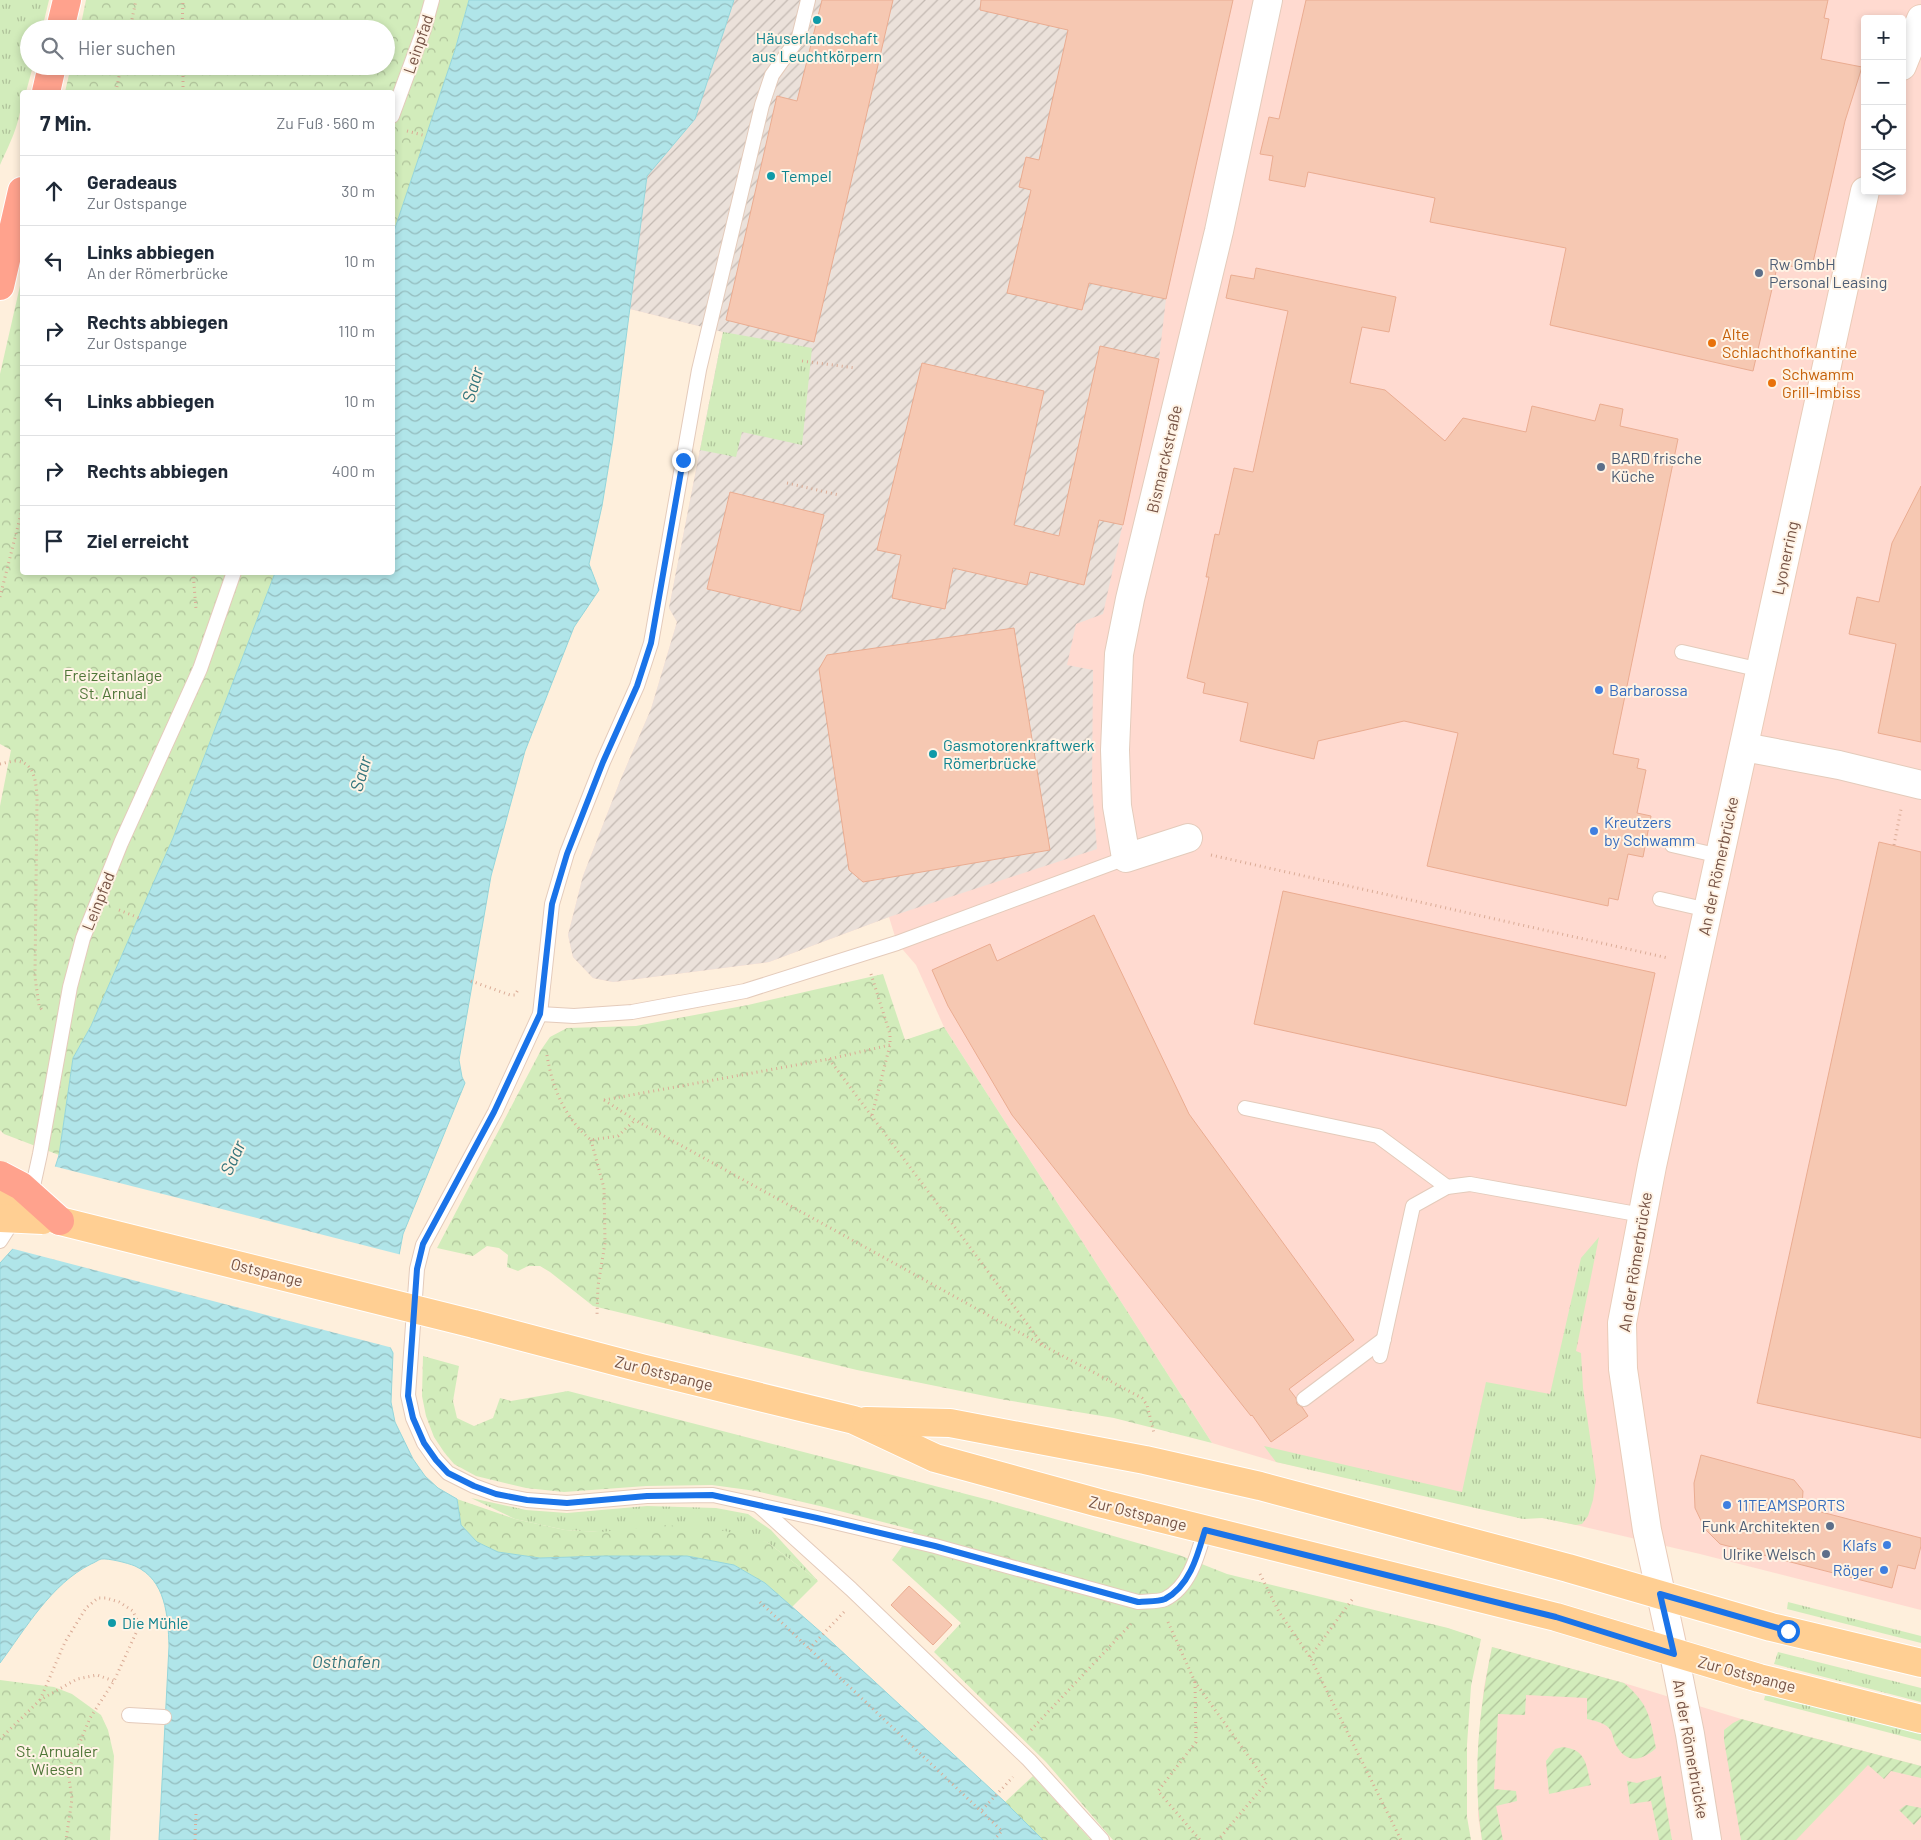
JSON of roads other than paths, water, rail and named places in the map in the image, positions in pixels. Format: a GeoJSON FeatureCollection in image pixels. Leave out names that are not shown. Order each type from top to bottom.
{"type":"FeatureCollection","features":[{"type":"Feature","properties":{"kind":"highway"},"geometry":{"type":"LineString","coordinates":[[62,20],[67,0]]}},
{"type":"Feature","properties":{"kind":"highway"},"geometry":{"type":"LineString","coordinates":[[46,90],[50,75]]}},
{"type":"Feature","properties":{"kind":"highway"},"geometry":{"type":"LineString","coordinates":[[0,286],[20,200]]}},
{"type":"Feature","properties":{"kind":"highway"},"geometry":{"type":"LineString","coordinates":[[0,1175],[21,1186],[60,1221]]}},
{"type":"Feature","properties":{"kind":"main road"},"geometry":{"type":"LineString","coordinates":[[0,1196],[60,1221]]}},
{"type":"Feature","properties":{"kind":"main road"},"geometry":{"type":"LineString","coordinates":[[0,1218],[60,1221]]}},
{"type":"Feature","properties":{"kind":"main road","name":"Ostspange"},"geometry":{"type":"LineString","coordinates":[[60,1221],[474,1324]]}},
{"type":"Feature","properties":{"kind":"main road","name":"Zur Ostspange"},"geometry":{"type":"LineString","coordinates":[[474,1324],[632,1366],[854,1420],[935,1458],[1099,1503],[1556,1617],[1759,1678],[1921,1719]]}},
{"type":"Feature","properties":{"kind":"main road","name":"Zur Ostspange"},"geometry":{"type":"LineString","coordinates":[[854,1420],[950,1423],[1145,1460],[1294,1495],[1568,1568],[1771,1627],[1921,1663]]}},
{"type":"Feature","properties":{"kind":"street","name":"Bismarckstraße"},"geometry":{"type":"LineString","coordinates":[[1126,858],[1117,806],[1115,750],[1119,654],[1130,599],[1219,231],[1268,0]]}},
{"type":"Feature","properties":{"kind":"street"},"geometry":{"type":"LineString","coordinates":[[1904,60],[1921,19]]}},
{"type":"Feature","properties":{"kind":"street","name":"Lyonerring"},"geometry":{"type":"LineString","coordinates":[[1744,746],[1864,195]]}},
{"type":"Feature","properties":{"kind":"street"},"geometry":{"type":"LineString","coordinates":[[1744,746],[1921,785]]}},
{"type":"Feature","properties":{"kind":"street","name":"An der Römerbrücke"},"geometry":{"type":"LineString","coordinates":[[1707,1840],[1690,1734],[1647,1530],[1624,1369],[1622,1323],[1642,1214],[1744,746]]}},
{"type":"Feature","properties":{"kind":"street"},"geometry":{"type":"LineString","coordinates":[[1126,858],[1188,838]]}},
{"type":"Feature","properties":{"kind":"lane","name":"Leinpfad"},"geometry":{"type":"LineString","coordinates":[[395,108],[424,29],[432,0]]}},
{"type":"Feature","properties":{"kind":"lane"},"geometry":{"type":"LineString","coordinates":[[808,0],[799,37],[772,75],[762,104],[699,370],[651,643],[637,686],[603,762],[567,854],[552,904],[540,1014],[494,1112],[423,1244],[417,1269],[408,1396],[413,1418],[424,1443],[448,1473],[496,1494],[527,1500],[567,1503],[647,1496],[712,1495],[935,1546],[1138,1602],[1165,1599],[1181,1588],[1198,1553],[1205,1530]]}},
{"type":"Feature","properties":{"kind":"lane","name":"Leinpfad"},"geometry":{"type":"LineString","coordinates":[[0,1240],[10,1228],[33,1186],[70,987],[83,938],[121,843],[200,669],[233,575]]}},
{"type":"Feature","properties":{"kind":"lane"},"geometry":{"type":"LineString","coordinates":[[1682,652],[1760,670]]}},
{"type":"Feature","properties":{"kind":"lane"},"geometry":{"type":"LineString","coordinates":[[1672,845],[1720,856]]}},
{"type":"Feature","properties":{"kind":"lane"},"geometry":{"type":"LineString","coordinates":[[540,1014],[574,1016],[632,1012],[745,991],[864,954],[1126,858]]}},
{"type":"Feature","properties":{"kind":"lane"},"geometry":{"type":"LineString","coordinates":[[1660,899],[1708,910]]}},
{"type":"Feature","properties":{"kind":"lane"},"geometry":{"type":"LineString","coordinates":[[1245,1108],[1378,1136],[1447,1187]]}},
{"type":"Feature","properties":{"kind":"lane"},"geometry":{"type":"LineString","coordinates":[[1380,1356],[1413,1206],[1447,1187],[1470,1184],[1642,1214]]}},
{"type":"Feature","properties":{"kind":"lane"},"geometry":{"type":"LineString","coordinates":[[1304,1398],[1384,1339]]}},
{"type":"Feature","properties":{"kind":"lane"},"geometry":{"type":"LineString","coordinates":[[758,1505],[859,1597],[1029,1760],[1102,1840]]}},
{"type":"Feature","properties":{"kind":"lane"},"geometry":{"type":"LineString","coordinates":[[129,1715],[164,1717]]}},
{"type":"Feature","properties":{"kind":"water"},"geometry":{"type":"Polygon","coordinates":[[[469,0],[734,0],[695,119],[647,176],[613,439],[602,506],[589,564],[599,590],[574,627],[525,751],[491,876],[459,1060],[465,1083],[403,1234],[390,1303],[387,1341],[393,1353],[391,1402],[395,1422],[413,1459],[425,1476],[438,1488],[457,1499],[461,1525],[477,1542],[498,1552],[540,1558],[687,1556],[734,1565],[765,1583],[1005,1802],[1043,1840],[159,1840],[169,1646],[166,1611],[159,1590],[153,1580],[135,1566],[123,1562],[101,1559],[91,1564],[64,1583],[51,1595],[0,1663],[0,1263],[19,1242],[45,1199],[59,1155],[73,1058],[91,1026],[173,838],[274,575],[395,575],[395,228],[455,50],[469,0]]]}},
{"type":"Feature","properties":{"kind":"place","name":"Häuserlandschaft aus Leuchtkörpern"},"geometry":{"type":"Point","coordinates":[817,20]}},
{"type":"Feature","properties":{"kind":"place","name":"Tempel"},"geometry":{"type":"Point","coordinates":[771,176]}},
{"type":"Feature","properties":{"kind":"place","name":"Rw GmbH Personal Leasing"},"geometry":{"type":"Point","coordinates":[1759,273]}},
{"type":"Feature","properties":{"kind":"place","name":"Alte Schlachthofkantine"},"geometry":{"type":"Point","coordinates":[1712,343]}},
{"type":"Feature","properties":{"kind":"place","name":"Schwamm Grill-Imbiss"},"geometry":{"type":"Point","coordinates":[1772,383]}},
{"type":"Feature","properties":{"kind":"place","name":"BARD frische Küche"},"geometry":{"type":"Point","coordinates":[1601,467]}},
{"type":"Feature","properties":{"kind":"place","name":"Barbarossa"},"geometry":{"type":"Point","coordinates":[1599,690]}},
{"type":"Feature","properties":{"kind":"place","name":"Gasmotorenkraftwerk Römerbrücke"},"geometry":{"type":"Point","coordinates":[933,754]}},
{"type":"Feature","properties":{"kind":"place","name":"Kreutzers by Schwamm"},"geometry":{"type":"Point","coordinates":[1594,831]}},
{"type":"Feature","properties":{"kind":"place","name":"11TEAMSPORTS"},"geometry":{"type":"Point","coordinates":[1727,1505]}},
{"type":"Feature","properties":{"kind":"place","name":"Funk Architekten"},"geometry":{"type":"Point","coordinates":[1830,1526]}},
{"type":"Feature","properties":{"kind":"place","name":"Klafs"},"geometry":{"type":"Point","coordinates":[1887,1545]}},
{"type":"Feature","properties":{"kind":"place","name":"Ulrike Welsch"},"geometry":{"type":"Point","coordinates":[1826,1554]}},
{"type":"Feature","properties":{"kind":"place","name":"Röger"},"geometry":{"type":"Point","coordinates":[1884,1570]}},
{"type":"Feature","properties":{"kind":"place","name":"Die Mühle"},"geometry":{"type":"Point","coordinates":[112,1623]}},
{"type":"Feature","properties":{"kind":"water label","name":"Saar"},"geometry":{"type":"Point","coordinates":[473,385]}},
{"type":"Feature","properties":{"kind":"water label","name":"Saar"},"geometry":{"type":"Point","coordinates":[361,774]}},
{"type":"Feature","properties":{"kind":"water label","name":"Saar"},"geometry":{"type":"Point","coordinates":[233,1158]}},
{"type":"Feature","properties":{"kind":"water label","name":"Osthafen"},"geometry":{"type":"Point","coordinates":[346,1662]}},
{"type":"Feature","properties":{"kind":"park label","name":"Freizeitanlage St. Arnual"},"geometry":{"type":"Point","coordinates":[113,684]}},
{"type":"Feature","properties":{"kind":"park label","name":"St. Arnualer Wiesen"},"geometry":{"type":"Point","coordinates":[57,1760]}}]}
